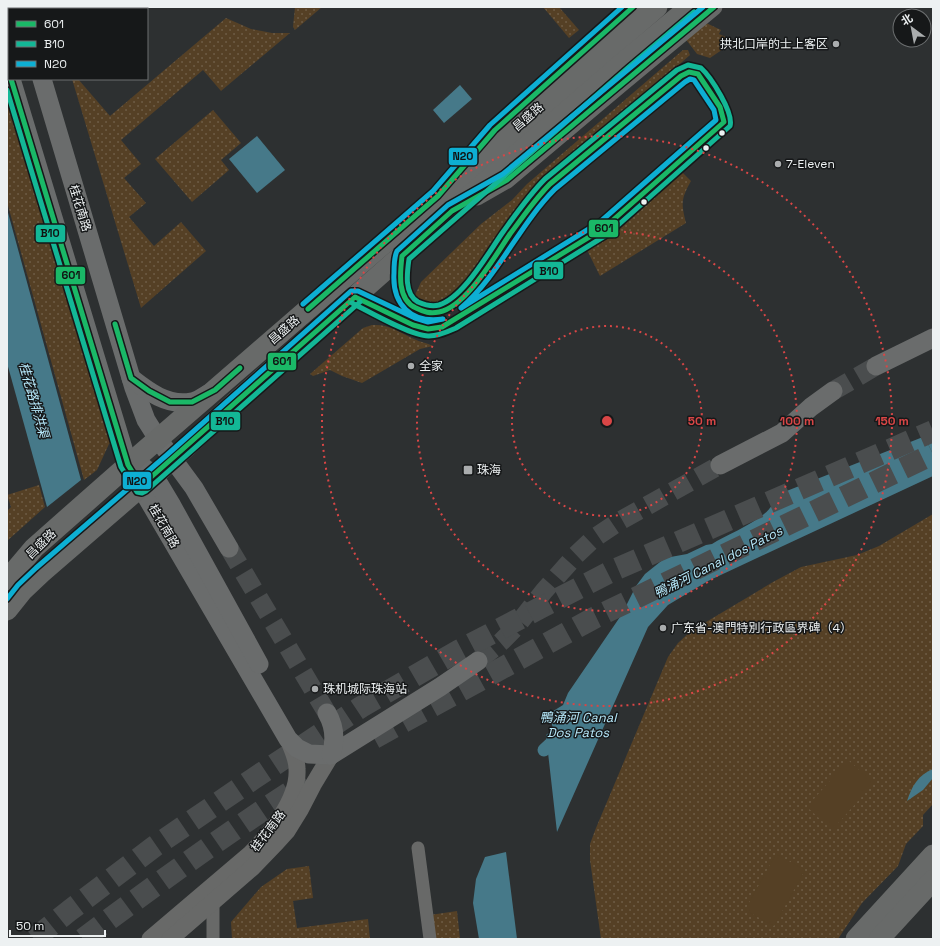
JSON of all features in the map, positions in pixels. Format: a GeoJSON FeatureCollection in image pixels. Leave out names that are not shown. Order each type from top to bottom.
{"type":"FeatureCollection","features":[{"type":"Feature","properties":{"kind":"main road","name":"昌盛路"},"geometry":{"type":"LineString","coordinates":[[7,580],[34,548],[128,464],[657,7]]}},
{"type":"Feature","properties":{"kind":"main road","name":"昌盛路"},"geometry":{"type":"LineString","coordinates":[[7,610],[23,590],[41,573],[174,459],[239,398],[452,211],[690,7]]}},
{"type":"Feature","properties":{"kind":"main road","name":"桂花南路"},"geometry":{"type":"LineString","coordinates":[[11,80],[128,464],[147,481],[288,739]]}},
{"type":"Feature","properties":{"kind":"main road","name":"桂花南路"},"geometry":{"type":"LineString","coordinates":[[42,80],[131,378],[146,420],[194,488],[229,548]]}},
{"type":"Feature","properties":{"kind":"main road"},"geometry":{"type":"LineString","coordinates":[[876,366],[933,338]]}},
{"type":"Feature","properties":{"kind":"main road"},"geometry":{"type":"LineString","coordinates":[[131,378],[148,391],[170,402],[192,402],[215,390]]}},
{"type":"Feature","properties":{"kind":"main road"},"geometry":{"type":"LineString","coordinates":[[720,465],[782,433],[833,391]]}},
{"type":"Feature","properties":{"kind":"main road"},"geometry":{"type":"LineString","coordinates":[[147,481],[172,506],[295,729],[307,744],[331,755]]}},
{"type":"Feature","properties":{"kind":"main road"},"geometry":{"type":"LineString","coordinates":[[288,739],[297,748],[309,754],[331,755],[440,687],[478,661]]}},
{"type":"Feature","properties":{"kind":"main road","name":"桂花南路"},"geometry":{"type":"LineString","coordinates":[[331,755],[334,747],[334,729],[328,715],[341,732],[353,737],[362,735]]}},
{"type":"Feature","properties":{"kind":"main road"},"geometry":{"type":"LineString","coordinates":[[856,939],[933,855]]}},
{"type":"Feature","properties":{"kind":"main road"},"geometry":{"type":"LineString","coordinates":[[879,939],[933,880]]}},
{"type":"Feature","properties":{"kind":"street"},"geometry":{"type":"LineString","coordinates":[[438,196],[495,130],[633,7]]}},
{"type":"Feature","properties":{"kind":"street"},"geometry":{"type":"LineString","coordinates":[[452,211],[507,180],[714,7]]}},
{"type":"Feature","properties":{"kind":"street","name":"桂花南路"},"geometry":{"type":"LineString","coordinates":[[150,939],[250,854],[263,841],[280,817],[296,783],[297,769],[295,756],[288,739]]}},
{"type":"Feature","properties":{"kind":"street","name":"桂花南路"},"geometry":{"type":"LineString","coordinates":[[170,939],[252,868],[287,831],[331,755]]}},
{"type":"Feature","properties":{"kind":"street"},"geometry":{"type":"LineString","coordinates":[[418,848],[430,939]]}},
{"type":"Feature","properties":{"kind":"street"},"geometry":{"type":"LineString","coordinates":[[213,939],[214,886]]}},
{"type":"Feature","properties":{"kind":"shaded area"},"geometry":{"type":"Polygon","coordinates":[[[295,7],[322,7],[295,30],[293,27],[295,7]]]}},
{"type":"Feature","properties":{"kind":"shaded area"},"geometry":{"type":"Polygon","coordinates":[[[543,7],[559,7],[579,30],[569,38],[543,7]]]}},
{"type":"Feature","properties":{"kind":"shaded area"},"geometry":{"type":"Polygon","coordinates":[[[226,18],[251,29],[272,33],[290,33],[221,91],[203,70],[121,140],[141,164],[124,178],[146,203],[129,217],[154,246],[181,222],[206,251],[141,308],[72,80],[79,80],[110,116],[226,18]]]}},
{"type":"Feature","properties":{"kind":"shaded area"},"geometry":{"type":"Polygon","coordinates":[[[702,21],[721,30],[719,34],[735,41],[710,58],[697,54],[684,37],[702,21]]]}},
{"type":"Feature","properties":{"kind":"shaded area"},"geometry":{"type":"Polygon","coordinates":[[[683,50],[688,50],[690,55],[565,165],[541,189],[522,211],[482,271],[463,294],[444,309],[427,311],[421,307],[415,295],[421,282],[481,224],[512,200],[527,184],[683,50]]]}},
{"type":"Feature","properties":{"kind":"shaded area"},"geometry":{"type":"Polygon","coordinates":[[[7,72],[8,80],[9,80],[119,439],[109,444],[97,470],[84,480],[7,202],[7,72]]]}},
{"type":"Feature","properties":{"kind":"shaded area"},"geometry":{"type":"Polygon","coordinates":[[[213,110],[241,143],[221,160],[229,170],[192,202],[155,159],[213,110]]]}},
{"type":"Feature","properties":{"kind":"shaded area"},"geometry":{"type":"Polygon","coordinates":[[[678,168],[691,181],[685,192],[683,201],[683,211],[686,223],[600,276],[584,244],[606,231],[678,168]]]}},
{"type":"Feature","properties":{"kind":"shaded area"},"geometry":{"type":"Polygon","coordinates":[[[372,325],[389,327],[416,340],[433,346],[420,349],[362,383],[330,370],[313,376],[310,374],[363,328],[372,325]]]}},
{"type":"Feature","properties":{"kind":"shaded area"},"geometry":{"type":"Polygon","coordinates":[[[39,485],[45,507],[7,541],[7,511],[11,507],[7,495],[39,485]]]}},
{"type":"Feature","properties":{"kind":"shaded area"},"geometry":{"type":"Polygon","coordinates":[[[933,514],[933,804],[923,815],[923,826],[906,844],[898,866],[862,903],[838,939],[601,939],[590,860],[590,844],[668,657],[678,643],[691,631],[801,567],[857,555],[879,546],[933,514]]]}},
{"type":"Feature","properties":{"kind":"shaded area"},"geometry":{"type":"Polygon","coordinates":[[[848,760],[874,783],[832,830],[807,807],[848,760]]]}},
{"type":"Feature","properties":{"kind":"shaded area"},"geometry":{"type":"Polygon","coordinates":[[[776,854],[805,870],[774,926],[745,910],[776,854]]]}},
{"type":"Feature","properties":{"kind":"shaded area"},"geometry":{"type":"Polygon","coordinates":[[[309,866],[313,898],[293,901],[297,928],[368,919],[370,939],[232,939],[231,922],[261,887],[287,869],[309,866]]]}},
{"type":"Feature","properties":{"kind":"shaded area"},"geometry":{"type":"Polygon","coordinates":[[[457,911],[460,939],[433,939],[430,915],[457,911]]]}},
{"type":"Feature","properties":{"kind":"water"},"geometry":{"type":"Polygon","coordinates":[[[460,85],[472,99],[444,123],[433,110],[460,85]]]}},
{"type":"Feature","properties":{"kind":"water"},"geometry":{"type":"Polygon","coordinates":[[[257,136],[285,170],[257,193],[229,159],[257,136]]]}},
{"type":"Feature","properties":{"kind":"water","name":"桂花路排洪渠"},"geometry":{"type":"Polygon","coordinates":[[[7,209],[81,480],[47,507],[7,363],[7,209]]]}},
{"type":"Feature","properties":{"kind":"water","name":"鴨涌河 Canal Dos Patos"},"geometry":{"type":"Polygon","coordinates":[[[933,433],[933,476],[708,581],[668,605],[648,627],[557,832],[546,735],[553,730],[550,713],[563,705],[568,693],[622,614],[636,586],[645,574],[665,558],[687,554],[706,545],[712,544],[745,527],[767,511],[773,503],[774,496],[933,433]]]}},
{"type":"Feature","properties":{"kind":"water"},"geometry":{"type":"Polygon","coordinates":[[[933,769],[933,778],[923,790],[907,801],[916,782],[923,774],[933,769]]]}},
{"type":"Feature","properties":{"kind":"water"},"geometry":{"type":"Polygon","coordinates":[[[506,852],[517,939],[479,939],[473,903],[476,879],[485,857],[506,852]]]}},
{"type":"Feature","properties":{"kind":"waterway","name":"鴨涌河 Canal dos Patos"},"geometry":{"type":"LineString","coordinates":[[544,750],[559,736]]}},
{"type":"Feature","properties":{"kind":"tunnel"},"geometry":{"type":"LineString","coordinates":[[833,391],[876,366]]}},
{"type":"Feature","properties":{"kind":"tunnel"},"geometry":{"type":"LineString","coordinates":[[34,939],[155,846],[253,779],[361,707],[458,651],[614,570],[933,431]]}},
{"type":"Feature","properties":{"kind":"tunnel"},"geometry":{"type":"LineString","coordinates":[[374,738],[594,618],[933,454]]}},
{"type":"Feature","properties":{"kind":"tunnel"},"geometry":{"type":"LineString","coordinates":[[478,661],[515,628],[544,591],[576,555],[593,539],[618,522],[720,465]]}},
{"type":"Feature","properties":{"kind":"tunnel"},"geometry":{"type":"LineString","coordinates":[[229,548],[327,713]]}},
{"type":"Feature","properties":{"kind":"tunnel"},"geometry":{"type":"LineString","coordinates":[[83,939],[194,858],[307,781]]}},
{"type":"Feature","properties":{"kind":"transit line","name":"N20"},"geometry":{"type":"LineString","coordinates":[[303,304],[433,191],[490,125],[622,7]]}},
{"type":"Feature","properties":{"kind":"transit line","name":"601"},"geometry":{"type":"LineString","coordinates":[[308,309],[438,196],[495,130],[633,7]]}},
{"type":"Feature","properties":{"kind":"transit line","name":"N20"},"geometry":{"type":"LineString","coordinates":[[7,599],[18,585],[36,568],[168,454],[351,291],[358,291],[415,318],[428,322],[443,319],[432,320],[413,315],[406,310],[400,302],[396,294],[394,284],[394,262],[397,251],[448,205],[503,174],[703,7]]}},
{"type":"Feature","properties":{"kind":"transit line","name":"601"},"geometry":{"type":"LineString","coordinates":[[11,80],[128,465],[141,486],[355,297],[413,325],[428,329],[442,327],[604,228],[724,122],[720,107],[698,74],[689,72],[681,76],[550,184],[534,202],[510,234],[479,279],[459,301],[449,308],[436,313],[430,313],[422,311],[410,304],[403,293],[401,285],[402,256],[452,211],[507,180],[714,7]]}},
{"type":"Feature","properties":{"kind":"transit line","name":"B10"},"geometry":{"type":"LineString","coordinates":[[352,303],[390,323],[412,332],[429,336],[440,335],[456,328],[608,234],[730,126],[729,113],[725,104],[716,87],[701,68],[688,65],[677,70],[545,179],[503,232],[475,273],[466,284],[448,300],[436,306],[423,304],[418,302],[410,294],[408,289],[407,277],[409,259],[694,12]]}},
{"type":"Feature","properties":{"kind":"transit line","name":"N20"},"geometry":{"type":"LineString","coordinates":[[690,79],[694,80],[714,110],[716,120],[600,222],[461,308],[487,281],[530,218],[555,189],[690,79]]}},
{"type":"Feature","properties":{"kind":"transit line","name":"B10"},"geometry":{"type":"LineString","coordinates":[[7,90],[121,467],[137,492],[142,493],[146,491],[360,302]]}},
{"type":"Feature","properties":{"kind":"transit line","name":"601"},"geometry":{"type":"LineString","coordinates":[[115,324],[131,378],[149,391],[170,402],[192,402],[215,390],[240,368]]}},
{"type":"Feature","properties":{"kind":"place","name":"拱北口岸的士上客区"},"geometry":{"type":"Point","coordinates":[836,44]}},
{"type":"Feature","properties":{"kind":"place","name":"7-Eleven"},"geometry":{"type":"Point","coordinates":[778,164]}},
{"type":"Feature","properties":{"kind":"place","name":"全家"},"geometry":{"type":"Point","coordinates":[411,366]}},
{"type":"Feature","properties":{"kind":"place","name":"珠海"},"geometry":{"type":"Point","coordinates":[468,470]}},
{"type":"Feature","properties":{"kind":"place","name":"广东省-澳門特別行政區界碑（4）"},"geometry":{"type":"Point","coordinates":[663,628]}},
{"type":"Feature","properties":{"kind":"place","name":"珠机城际珠海站"},"geometry":{"type":"Point","coordinates":[315,689]}}]}
